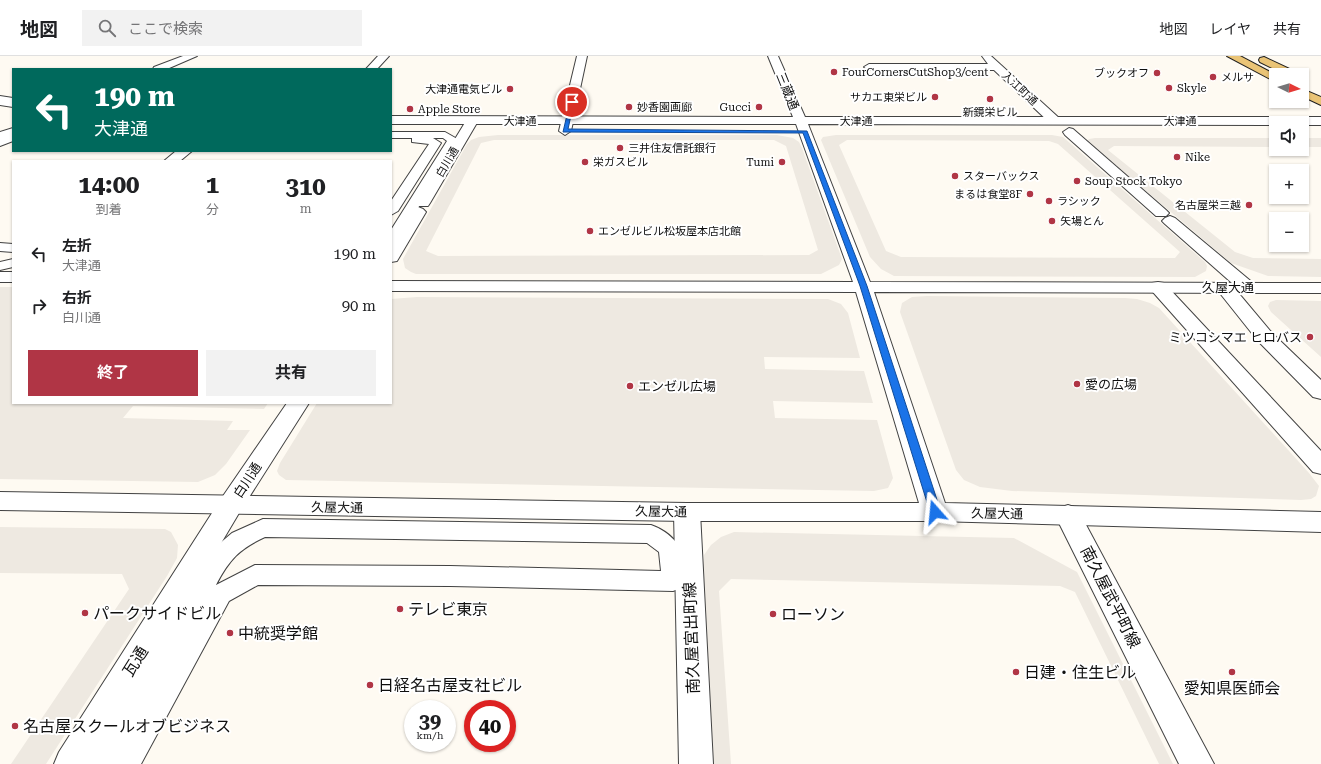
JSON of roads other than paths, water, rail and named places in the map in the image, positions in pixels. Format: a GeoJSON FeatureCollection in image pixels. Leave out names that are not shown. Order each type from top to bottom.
{"type":"FeatureCollection","features":[{"type":"Feature","properties":{"kind":"main road"},"geometry":{"type":"LineString","coordinates":[[1232,56],[1269,75]]}},
{"type":"Feature","properties":{"kind":"main road"},"geometry":{"type":"LineString","coordinates":[[1256,56],[1280,68]]}},
{"type":"Feature","properties":{"kind":"main road"},"geometry":{"type":"LineString","coordinates":[[1309,96],[1321,102]]}},
{"type":"Feature","properties":{"kind":"street"},"geometry":{"type":"LineString","coordinates":[[161,68],[192,56]]}},
{"type":"Feature","properties":{"kind":"street"},"geometry":{"type":"LineString","coordinates":[[372,68],[384,56]]}},
{"type":"Feature","properties":{"kind":"street"},"geometry":{"type":"LineString","coordinates":[[566,126],[582,56]]}},
{"type":"Feature","properties":{"kind":"street","name":"三蔵通"},"geometry":{"type":"LineString","coordinates":[[773,56],[802,126],[863,286],[935,512]]}},
{"type":"Feature","properties":{"kind":"street","name":"入江町通"},"geometry":{"type":"LineString","coordinates":[[985,56],[1055,121]]}},
{"type":"Feature","properties":{"kind":"street"},"geometry":{"type":"LineString","coordinates":[[869,67],[997,67]]}},
{"type":"Feature","properties":{"kind":"street"},"geometry":{"type":"LineString","coordinates":[[0,99],[12,101]]}},
{"type":"Feature","properties":{"kind":"street"},"geometry":{"type":"LineString","coordinates":[[0,102],[12,104]]}},
{"type":"Feature","properties":{"kind":"street"},"geometry":{"type":"LineString","coordinates":[[0,107],[12,109]]}},
{"type":"Feature","properties":{"kind":"street","name":"大津通"},"geometry":{"type":"LineString","coordinates":[[392,120],[469,126]]}},
{"type":"Feature","properties":{"kind":"street","name":"大津通"},"geometry":{"type":"LineString","coordinates":[[392,130],[469,126],[802,126],[1055,121],[1321,121]]}},
{"type":"Feature","properties":{"kind":"street","name":"白川通"},"geometry":{"type":"LineString","coordinates":[[392,255],[469,126]]}},
{"type":"Feature","properties":{"kind":"street","name":"大津通"},"geometry":{"type":"LineString","coordinates":[[802,126],[1069,132],[1220,133]]}},
{"type":"Feature","properties":{"kind":"street"},"geometry":{"type":"LineString","coordinates":[[0,138],[12,132]]}},
{"type":"Feature","properties":{"kind":"street"},"geometry":{"type":"LineString","coordinates":[[1069,132],[1246,287]]}},
{"type":"Feature","properties":{"kind":"street"},"geometry":{"type":"LineString","coordinates":[[392,135],[445,135],[454,140],[392,239]]}},
{"type":"Feature","properties":{"kind":"street"},"geometry":{"type":"LineString","coordinates":[[0,142],[12,136]]}},
{"type":"Feature","properties":{"kind":"street"},"geometry":{"type":"LineString","coordinates":[[392,139],[427,140],[435,143],[392,209]]}},
{"type":"Feature","properties":{"kind":"street"},"geometry":{"type":"LineString","coordinates":[[172,160],[183,152]]}},
{"type":"Feature","properties":{"kind":"street"},"geometry":{"type":"LineString","coordinates":[[0,247],[12,248]]}},
{"type":"Feature","properties":{"kind":"street"},"geometry":{"type":"LineString","coordinates":[[0,266],[12,263]]}},
{"type":"Feature","properties":{"kind":"street"},"geometry":{"type":"LineString","coordinates":[[0,277],[12,277]]}},
{"type":"Feature","properties":{"kind":"street","name":"久屋大通"},"geometry":{"type":"LineString","coordinates":[[392,286],[1321,288]]}},
{"type":"Feature","properties":{"kind":"street"},"geometry":{"type":"LineString","coordinates":[[1158,287],[1321,466]]}},
{"type":"Feature","properties":{"kind":"street"},"geometry":{"type":"LineString","coordinates":[[1224,287],[1265,337],[1321,392]]}},
{"type":"Feature","properties":{"kind":"street","name":"白川通"},"geometry":{"type":"LineString","coordinates":[[198,558],[230,506],[297,404]]}},
{"type":"Feature","properties":{"kind":"street","name":"久屋大通"},"geometry":{"type":"LineString","coordinates":[[0,501],[230,506],[687,512],[935,512],[1321,522]]}},
{"type":"Feature","properties":{"kind":"street","name":"南久屋宮出町線"},"geometry":{"type":"LineString","coordinates":[[687,512],[696,764]]}},
{"type":"Feature","properties":{"kind":"street","name":"南久屋武平町線"},"geometry":{"type":"LineString","coordinates":[[1068,515],[1197,764]]}},
{"type":"Feature","properties":{"kind":"street"},"geometry":{"type":"LineString","coordinates":[[97,764],[220,556],[228,547],[241,538],[263,528],[651,534],[662,538],[672,553],[673,581],[450,576],[255,575],[220,594],[126,764]]}},
{"type":"Feature","properties":{"kind":"street","name":"瓦通"},"geometry":{"type":"LineString","coordinates":[[71,764],[198,558]]}},
{"type":"Feature","properties":{"kind":"place","name":"FourCornersCutShop3/cent"},"geometry":{"type":"Point","coordinates":[834,72]}},
{"type":"Feature","properties":{"kind":"place","name":"ブックオフ"},"geometry":{"type":"Point","coordinates":[1157,73]}},
{"type":"Feature","properties":{"kind":"place","name":"メルサ"},"geometry":{"type":"Point","coordinates":[1213,77]}},
{"type":"Feature","properties":{"kind":"place","name":"Skyle"},"geometry":{"type":"Point","coordinates":[1169,88]}},
{"type":"Feature","properties":{"kind":"place","name":"大津通電気ビル"},"geometry":{"type":"Point","coordinates":[510,89]}},
{"type":"Feature","properties":{"kind":"place","name":"サカエ東栄ビル"},"geometry":{"type":"Point","coordinates":[935,97]}},
{"type":"Feature","properties":{"kind":"place","name":"新鏡栄ビル"},"geometry":{"type":"Point","coordinates":[990,99]}},
{"type":"Feature","properties":{"kind":"place","name":"妙香園画廊"},"geometry":{"type":"Point","coordinates":[629,107]}},
{"type":"Feature","properties":{"kind":"place","name":"Gucci"},"geometry":{"type":"Point","coordinates":[759,107]}},
{"type":"Feature","properties":{"kind":"place","name":"Apple Store"},"geometry":{"type":"Point","coordinates":[410,109]}},
{"type":"Feature","properties":{"kind":"place","name":"三井住友信託銀行"},"geometry":{"type":"Point","coordinates":[620,148]}},
{"type":"Feature","properties":{"kind":"place","name":"Nike"},"geometry":{"type":"Point","coordinates":[1177,157]}},
{"type":"Feature","properties":{"kind":"place","name":"栄ガスビル"},"geometry":{"type":"Point","coordinates":[585,162]}},
{"type":"Feature","properties":{"kind":"place","name":"Tumi"},"geometry":{"type":"Point","coordinates":[782,162]}},
{"type":"Feature","properties":{"kind":"place","name":"スターバックス"},"geometry":{"type":"Point","coordinates":[955,176]}},
{"type":"Feature","properties":{"kind":"place","name":"Soup Stock Tokyo"},"geometry":{"type":"Point","coordinates":[1077,181]}},
{"type":"Feature","properties":{"kind":"place","name":"まるは食堂8F"},"geometry":{"type":"Point","coordinates":[1030,194]}},
{"type":"Feature","properties":{"kind":"place","name":"ラシック"},"geometry":{"type":"Point","coordinates":[1049,201]}},
{"type":"Feature","properties":{"kind":"place","name":"名古屋栄三越"},"geometry":{"type":"Point","coordinates":[1249,205]}},
{"type":"Feature","properties":{"kind":"place","name":"矢場とん"},"geometry":{"type":"Point","coordinates":[1052,221]}},
{"type":"Feature","properties":{"kind":"place","name":"エンゼルビル松坂屋本店北館"},"geometry":{"type":"Point","coordinates":[590,231]}},
{"type":"Feature","properties":{"kind":"place","name":"ミツコシマエ ヒロバス"},"geometry":{"type":"Point","coordinates":[1310,337]}},
{"type":"Feature","properties":{"kind":"place","name":"愛の広場"},"geometry":{"type":"Point","coordinates":[1077,384]}},
{"type":"Feature","properties":{"kind":"place","name":"エンゼル広場"},"geometry":{"type":"Point","coordinates":[630,386]}},
{"type":"Feature","properties":{"kind":"place","name":"テレビ東京"},"geometry":{"type":"Point","coordinates":[400,609]}},
{"type":"Feature","properties":{"kind":"place","name":"パークサイドビル"},"geometry":{"type":"Point","coordinates":[85,613]}},
{"type":"Feature","properties":{"kind":"place","name":"ローソン"},"geometry":{"type":"Point","coordinates":[773,614]}},
{"type":"Feature","properties":{"kind":"place","name":"中統奨学館"},"geometry":{"type":"Point","coordinates":[230,633]}},
{"type":"Feature","properties":{"kind":"place","name":"日建・住生ビル"},"geometry":{"type":"Point","coordinates":[1016,672]}},
{"type":"Feature","properties":{"kind":"place","name":"愛知県医師会"},"geometry":{"type":"Point","coordinates":[1232,672]}},
{"type":"Feature","properties":{"kind":"place","name":"日経名古屋支社ビル"},"geometry":{"type":"Point","coordinates":[370,685]}},
{"type":"Feature","properties":{"kind":"place","name":"名古屋スクールオブビジネス"},"geometry":{"type":"Point","coordinates":[15,726]}}]}
